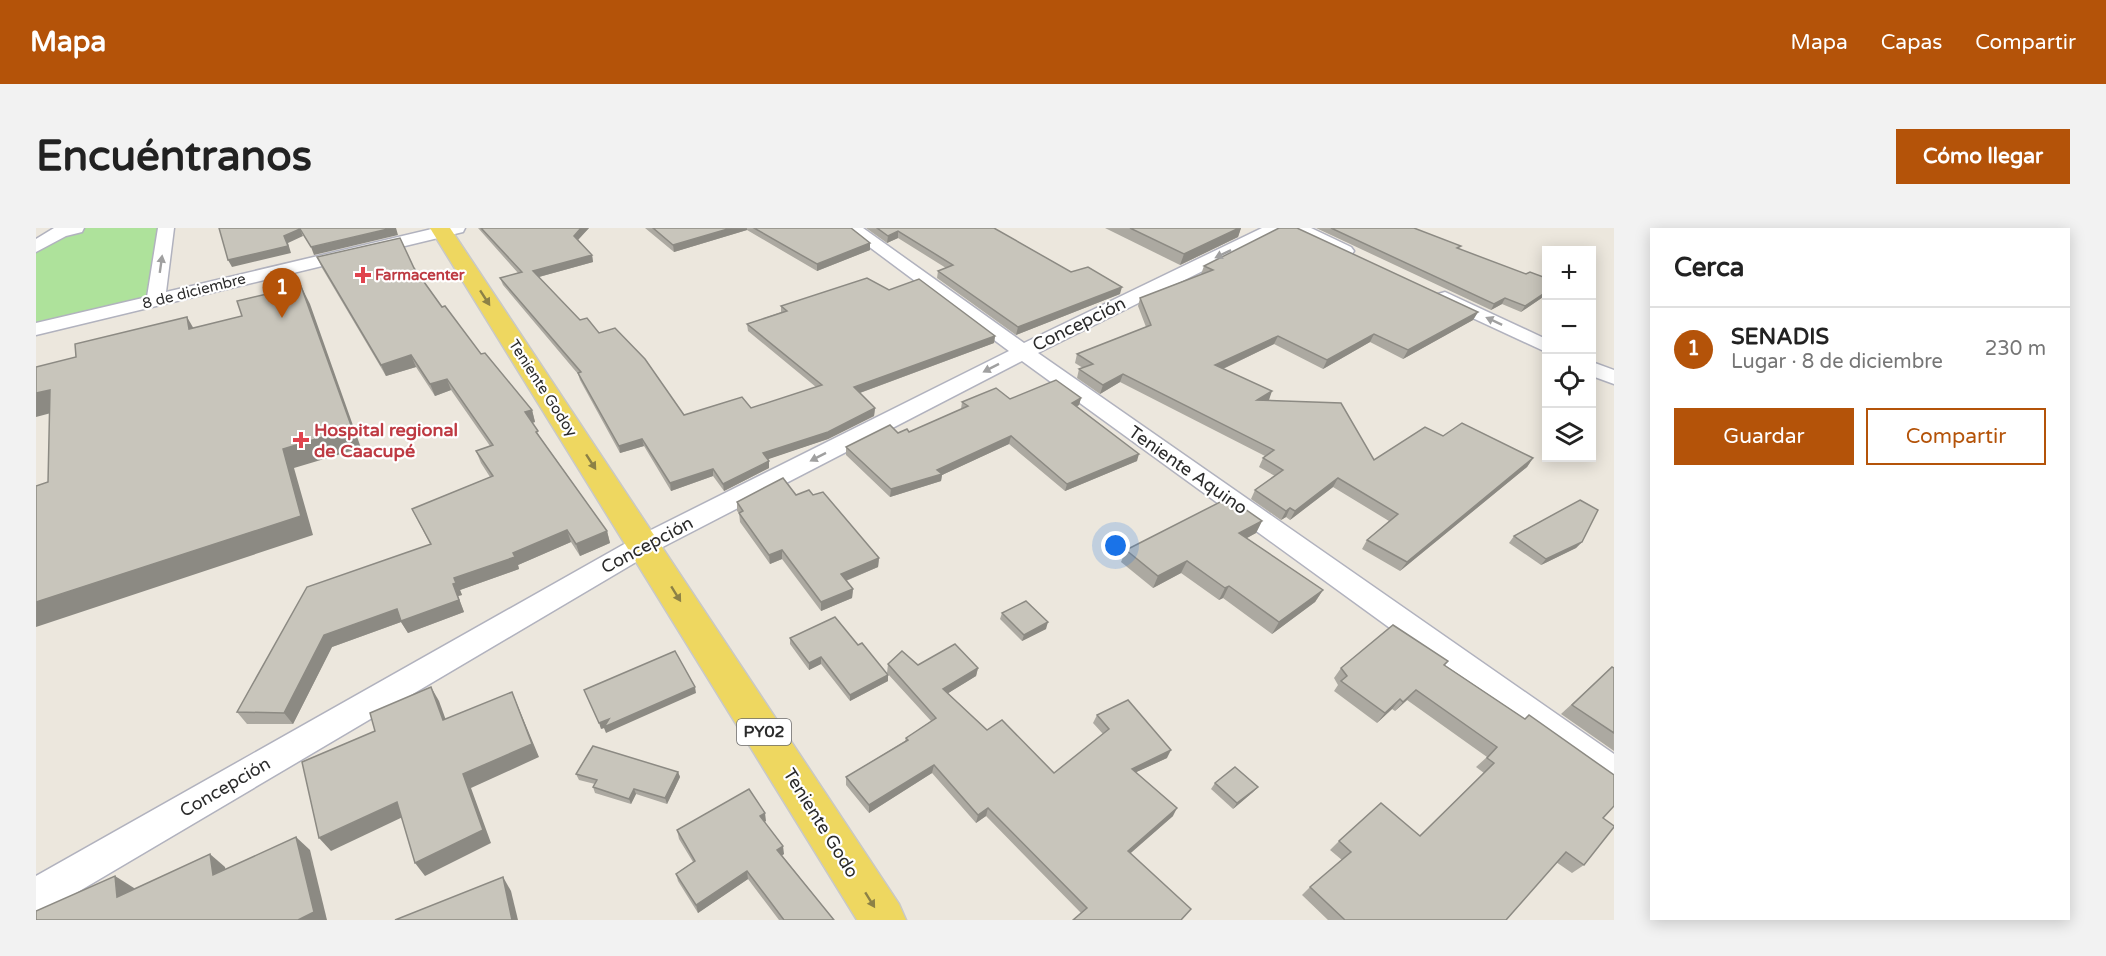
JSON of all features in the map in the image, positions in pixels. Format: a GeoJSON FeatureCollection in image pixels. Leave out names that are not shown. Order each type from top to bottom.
{"type":"FeatureCollection","features":[{"type":"Feature","properties":{"kind":"main road","name":"Teniente Godoy"},"geometry":{"type":"LineString","coordinates":[[446,229],[644,544]]}},
{"type":"Feature","properties":{"kind":"main road","name":"Teniente Godo"},"geometry":{"type":"LineString","coordinates":[[644,544],[883,920]]}},
{"type":"Feature","properties":{"kind":"street"},"geometry":{"type":"LineString","coordinates":[[36,248],[60,232],[76,228]]}},
{"type":"Feature","properties":{"kind":"street"},"geometry":{"type":"LineString","coordinates":[[156,300],[166,228]]}},
{"type":"Feature","properties":{"kind":"street","name":"Teniente Aquino"},"geometry":{"type":"LineString","coordinates":[[852,228],[1614,772]]}},
{"type":"Feature","properties":{"kind":"street","name":"Concepción"},"geometry":{"type":"LineString","coordinates":[[36,896],[644,544],[1023,352],[1275,228]]}},
{"type":"Feature","properties":{"kind":"street"},"geometry":{"type":"LineString","coordinates":[[1297,228],[1362,259]]}},
{"type":"Feature","properties":{"kind":"street","name":"8 de diciembre"},"geometry":{"type":"LineString","coordinates":[[36,329],[446,229]]}},
{"type":"Feature","properties":{"kind":"street"},"geometry":{"type":"LineString","coordinates":[[1427,290],[1542,344]]}},
{"type":"Feature","properties":{"kind":"street"},"geometry":{"type":"LineString","coordinates":[[1596,370],[1614,378]]}},
{"type":"Feature","properties":{"kind":"green space"},"geometry":{"type":"Polygon","coordinates":[[[76,228],[166,228],[156,300],[36,329],[36,247],[76,228]]]}},
{"type":"Feature","properties":{"kind":"building"},"geometry":{"type":"Polygon","coordinates":[[[219,228],[392,228],[311,247],[300,229],[284,236],[288,246],[228,260],[219,228]]]}},
{"type":"Feature","properties":{"kind":"building"},"geometry":{"type":"Polygon","coordinates":[[[481,228],[581,228],[574,236],[592,255],[533,271],[580,320],[587,318],[599,333],[615,328],[645,359],[684,415],[742,397],[751,408],[822,385],[747,324],[787,311],[781,306],[867,278],[889,290],[919,279],[995,336],[854,387],[875,408],[828,432],[763,453],[769,461],[723,484],[713,469],[670,483],[642,439],[619,446],[578,373],[581,372],[500,278],[522,272],[481,228]]]}},
{"type":"Feature","properties":{"kind":"building"},"geometry":{"type":"Polygon","coordinates":[[[653,228],[731,228],[673,245],[653,228]]]}},
{"type":"Feature","properties":{"kind":"building"},"geometry":{"type":"Polygon","coordinates":[[[754,228],[851,228],[870,243],[817,264],[754,228]]]}},
{"type":"Feature","properties":{"kind":"building"},"geometry":{"type":"Polygon","coordinates":[[[877,228],[994,228],[1071,272],[1088,267],[1122,287],[1018,327],[938,271],[953,265],[898,231],[888,236],[877,228]]]}},
{"type":"Feature","properties":{"kind":"building"},"geometry":{"type":"Polygon","coordinates":[[[1130,228],[1239,228],[1184,254],[1130,228]]]}},
{"type":"Feature","properties":{"kind":"building"},"geometry":{"type":"Polygon","coordinates":[[[1279,228],[1297,228],[1478,312],[1408,350],[1374,334],[1327,360],[1278,336],[1215,365],[1272,391],[1257,400],[1341,403],[1374,460],[1425,427],[1443,436],[1462,423],[1533,458],[1407,562],[1367,540],[1398,514],[1338,478],[1295,511],[1290,508],[1286,511],[1255,490],[1283,470],[1263,458],[1274,450],[1123,374],[1103,385],[1079,369],[1093,364],[1077,354],[1151,325],[1140,298],[1213,270],[1204,266],[1279,228]]]}},
{"type":"Feature","properties":{"kind":"building"},"geometry":{"type":"Polygon","coordinates":[[[1331,228],[1414,228],[1461,246],[1457,248],[1526,274],[1530,272],[1542,276],[1542,295],[1525,306],[1505,298],[1494,304],[1331,228]]]}},
{"type":"Feature","properties":{"kind":"building"},"geometry":{"type":"Polygon","coordinates":[[[400,238],[414,268],[442,307],[445,306],[481,354],[485,353],[532,410],[525,412],[538,431],[536,432],[607,531],[576,544],[567,530],[513,553],[515,557],[454,578],[456,583],[453,584],[459,600],[401,621],[397,609],[324,635],[284,713],[237,712],[307,587],[431,544],[412,509],[493,476],[476,451],[493,445],[447,379],[430,384],[411,355],[381,365],[317,257],[400,238]]]}},
{"type":"Feature","properties":{"kind":"building"},"geometry":{"type":"Polygon","coordinates":[[[301,286],[352,428],[283,449],[301,516],[36,602],[36,486],[48,482],[50,390],[36,393],[36,367],[76,357],[75,344],[187,317],[189,329],[242,316],[237,301],[301,286]]]}},
{"type":"Feature","properties":{"kind":"building"},"geometry":{"type":"Polygon","coordinates":[[[1056,380],[1081,398],[1072,403],[1139,454],[1067,484],[1011,436],[937,470],[942,474],[891,489],[846,447],[890,425],[898,433],[907,429],[909,432],[968,406],[962,402],[996,388],[1010,399],[1056,380]]]}},
{"type":"Feature","properties":{"kind":"building"},"geometry":{"type":"Polygon","coordinates":[[[783,478],[796,495],[809,490],[813,495],[823,492],[879,558],[841,574],[853,589],[821,602],[782,550],[769,555],[739,513],[743,511],[737,502],[783,478]]]}},
{"type":"Feature","properties":{"kind":"building"},"geometry":{"type":"Polygon","coordinates":[[[1224,500],[1232,505],[1235,502],[1262,521],[1239,533],[1323,590],[1279,622],[1229,586],[1225,588],[1187,561],[1158,576],[1126,550],[1224,500]]]}},
{"type":"Feature","properties":{"kind":"building"},"geometry":{"type":"Polygon","coordinates":[[[1580,500],[1598,510],[1582,542],[1546,559],[1514,536],[1580,500]]]}},
{"type":"Feature","properties":{"kind":"building"},"geometry":{"type":"Polygon","coordinates":[[[1026,601],[1048,622],[1024,635],[1002,613],[1026,601]]]}},
{"type":"Feature","properties":{"kind":"building"},"geometry":{"type":"Polygon","coordinates":[[[835,617],[858,645],[862,643],[888,675],[850,695],[821,657],[809,663],[790,638],[835,617]]]}},
{"type":"Feature","properties":{"kind":"building"},"geometry":{"type":"Polygon","coordinates":[[[1393,625],[1448,661],[1444,665],[1525,719],[1529,715],[1614,775],[1614,806],[1603,818],[1614,827],[1584,865],[1566,852],[1506,920],[1345,920],[1310,887],[1351,852],[1339,841],[1381,803],[1420,836],[1494,763],[1487,758],[1497,747],[1416,690],[1403,702],[1400,699],[1385,713],[1341,681],[1347,676],[1341,668],[1393,625]]]}},
{"type":"Feature","properties":{"kind":"building"},"geometry":{"type":"Polygon","coordinates":[[[955,644],[978,668],[943,689],[987,730],[1002,720],[1054,773],[1109,729],[1097,715],[1128,700],[1171,750],[1132,769],[1177,808],[1128,851],[1191,909],[1181,920],[1073,920],[1087,908],[988,808],[978,815],[934,765],[869,805],[846,777],[908,740],[906,738],[936,718],[888,664],[902,651],[918,665],[955,644]]]}},
{"type":"Feature","properties":{"kind":"building"},"geometry":{"type":"Polygon","coordinates":[[[675,651],[695,687],[604,727],[609,719],[599,723],[584,690],[675,651]]]}},
{"type":"Feature","properties":{"kind":"building"},"geometry":{"type":"Polygon","coordinates":[[[1612,667],[1614,668],[1614,733],[1572,705],[1612,667]]]}},
{"type":"Feature","properties":{"kind":"building"},"geometry":{"type":"Polygon","coordinates":[[[431,687],[443,720],[512,692],[532,744],[463,774],[483,830],[415,863],[397,802],[319,838],[302,762],[375,731],[370,713],[431,687]]]}},
{"type":"Feature","properties":{"kind":"building"},"geometry":{"type":"Polygon","coordinates":[[[593,746],[678,772],[665,798],[634,789],[629,799],[593,787],[597,780],[576,774],[593,746]]]}},
{"type":"Feature","properties":{"kind":"building"},"geometry":{"type":"Polygon","coordinates":[[[1235,767],[1258,787],[1237,803],[1215,783],[1235,767]]]}},
{"type":"Feature","properties":{"kind":"building"},"geometry":{"type":"Polygon","coordinates":[[[749,789],[765,813],[760,816],[783,846],[777,850],[834,920],[784,920],[747,871],[696,905],[676,874],[695,861],[677,830],[749,789]]]}},
{"type":"Feature","properties":{"kind":"building"},"geometry":{"type":"Polygon","coordinates":[[[296,837],[314,912],[298,920],[36,920],[36,911],[115,876],[117,897],[210,854],[213,875],[296,837]]]}},
{"type":"Feature","properties":{"kind":"building"},"geometry":{"type":"Polygon","coordinates":[[[503,877],[512,920],[395,920],[503,877]]]}},
{"type":"Feature","properties":{"kind":"place","name":"Farmacenter"},"geometry":{"type":"Point","coordinates":[363,275]}},
{"type":"Feature","properties":{"kind":"place","name":"SENADIS"},"geometry":{"type":"Point","coordinates":[282,318]}},
{"type":"Feature","properties":{"kind":"place","name":"Hospital regional de Caacupé"},"geometry":{"type":"Point","coordinates":[301,440]}}]}
